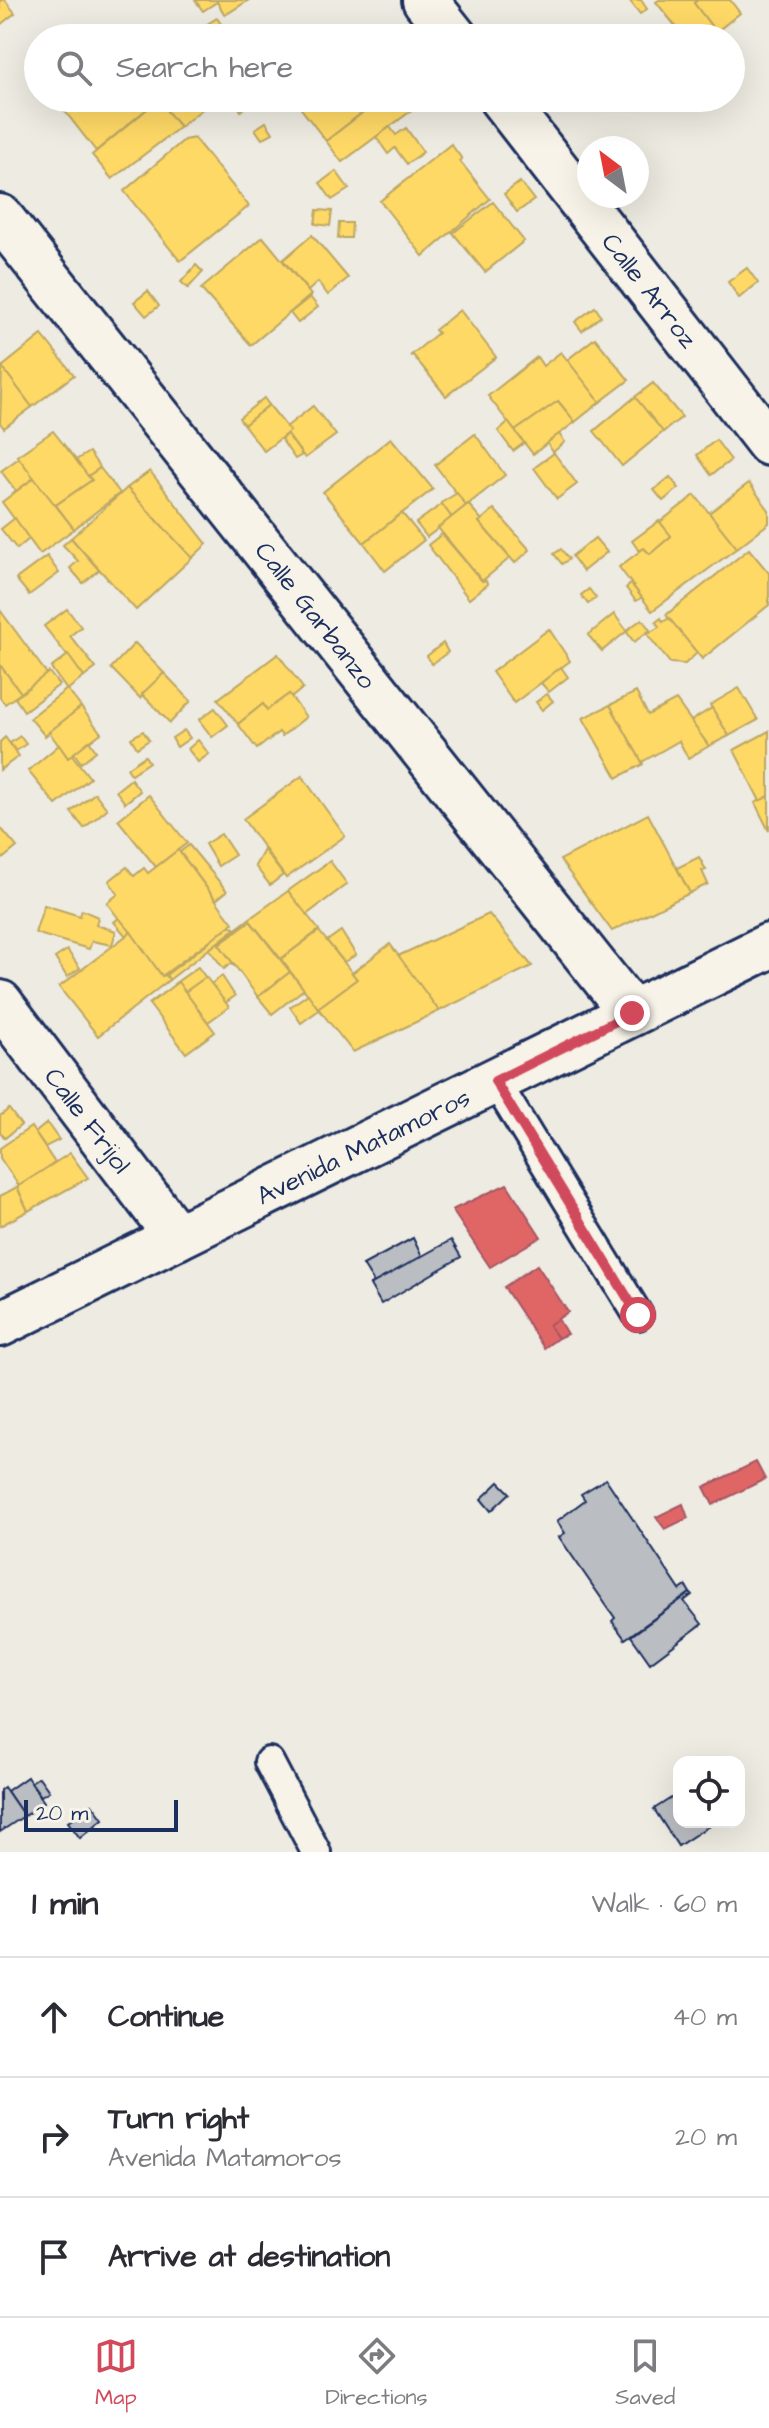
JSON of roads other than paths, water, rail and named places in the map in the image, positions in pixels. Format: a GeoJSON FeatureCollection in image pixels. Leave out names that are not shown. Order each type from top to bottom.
{"type":"FeatureCollection","features":[{"type":"Feature","properties":{"kind":"street"},"geometry":{"type":"LineString","coordinates":[[425,0],[444,24]]}},
{"type":"Feature","properties":{"kind":"street","name":"Calle Arroz"},"geometry":{"type":"LineString","coordinates":[[512,112],[769,443]]}},
{"type":"Feature","properties":{"kind":"street","name":"Calle Garbanzo"},"geometry":{"type":"LineString","coordinates":[[0,217],[632,1013]]}},
{"type":"Feature","properties":{"kind":"street","name":"Avenida Matamoros"},"geometry":{"type":"LineString","coordinates":[[0,1324],[769,946]]}},
{"type":"Feature","properties":{"kind":"street","name":"Calle Frijol"},"geometry":{"type":"LineString","coordinates":[[0,1003],[177,1237]]}},
{"type":"Feature","properties":{"kind":"lane"},"geometry":{"type":"LineString","coordinates":[[495,1081],[638,1315]]}},
{"type":"Feature","properties":{"kind":"lane"},"geometry":{"type":"LineString","coordinates":[[269,1762],[316,1852]]}}]}
